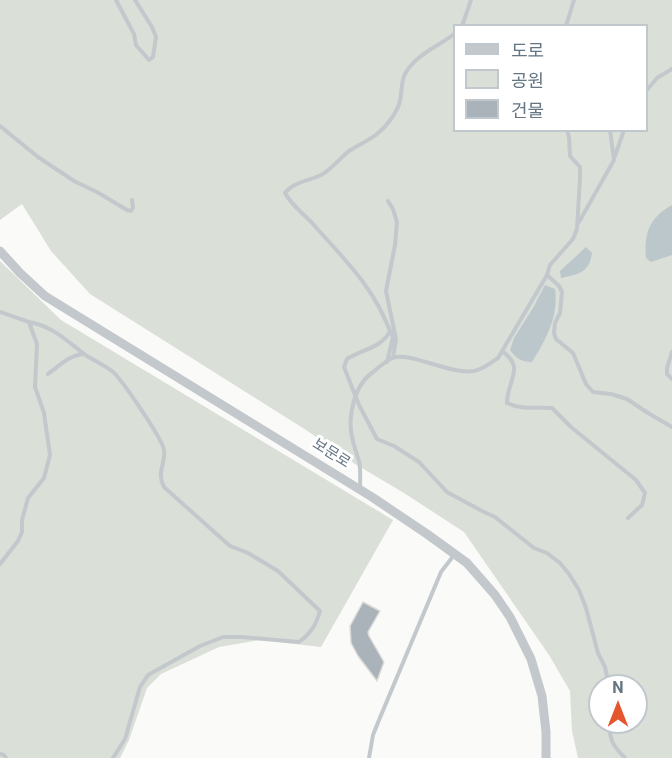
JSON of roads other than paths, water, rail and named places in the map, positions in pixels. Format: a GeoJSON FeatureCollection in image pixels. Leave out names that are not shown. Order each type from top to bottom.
{"type":"FeatureCollection","features":[{"type":"Feature","properties":{"kind":"street","name":"보문로"},"geometry":{"type":"LineString","coordinates":[[0,250],[45,296],[360,490],[467,563],[495,595],[510,617],[531,659],[542,696],[546,758]]}},
{"type":"Feature","properties":{"kind":"lane"},"geometry":{"type":"LineString","coordinates":[[116,0],[134,34],[136,45],[149,60],[153,57],[156,37],[135,0]]}},
{"type":"Feature","properties":{"kind":"lane"},"geometry":{"type":"LineString","coordinates":[[463,24],[471,0]]}},
{"type":"Feature","properties":{"kind":"lane"},"geometry":{"type":"LineString","coordinates":[[567,24],[574,0]]}},
{"type":"Feature","properties":{"kind":"lane"},"geometry":{"type":"LineString","coordinates":[[387,362],[393,336],[378,302],[363,281],[285,193],[296,184],[323,174],[384,127],[399,106],[402,81],[410,66],[427,50],[434,48],[453,35]]}},
{"type":"Feature","properties":{"kind":"lane"},"geometry":{"type":"LineString","coordinates":[[648,89],[657,78],[672,69]]}},
{"type":"Feature","properties":{"kind":"lane"},"geometry":{"type":"LineString","coordinates":[[0,126],[38,157],[74,181],[127,210],[131,211],[133,208],[132,200]]}},
{"type":"Feature","properties":{"kind":"lane"},"geometry":{"type":"LineString","coordinates":[[360,490],[359,463],[351,432],[351,415],[356,395],[365,378],[393,358],[409,357],[459,371],[475,371],[498,358],[547,275],[550,265],[573,239],[577,225],[580,167],[570,156],[568,132]]}},
{"type":"Feature","properties":{"kind":"lane"},"geometry":{"type":"LineString","coordinates":[[610,132],[614,160]]}},
{"type":"Feature","properties":{"kind":"lane"},"geometry":{"type":"LineString","coordinates":[[577,225],[614,160],[623,132]]}},
{"type":"Feature","properties":{"kind":"lane"},"geometry":{"type":"LineString","coordinates":[[388,201],[397,222],[386,291],[396,339],[393,358]]}},
{"type":"Feature","properties":{"kind":"lane"},"geometry":{"type":"LineString","coordinates":[[547,275],[562,292],[560,313],[555,323],[556,339],[573,353],[586,384],[593,392],[627,399],[672,427]]}},
{"type":"Feature","properties":{"kind":"lane"},"geometry":{"type":"LineString","coordinates":[[0,312],[42,324],[54,330],[84,354],[113,372],[163,444],[165,451],[160,474],[164,487],[230,546],[248,553],[278,571],[320,611],[317,623],[299,642],[224,637],[200,646],[148,675],[140,687],[125,739],[113,758]]}},
{"type":"Feature","properties":{"kind":"lane"},"geometry":{"type":"LineString","coordinates":[[0,564],[18,541],[22,532],[22,520],[28,498],[44,478],[50,455],[44,413],[34,387],[37,344],[29,322]]}},
{"type":"Feature","properties":{"kind":"lane"},"geometry":{"type":"LineString","coordinates":[[390,331],[382,341],[347,358],[344,367],[365,419],[377,439],[394,446],[419,462],[447,492],[495,517],[534,548],[560,562],[583,599],[598,653],[606,674]]}},
{"type":"Feature","properties":{"kind":"lane"},"geometry":{"type":"LineString","coordinates":[[502,351],[511,357],[514,365],[507,403],[527,409],[552,408],[571,427],[636,480],[645,493],[642,505],[628,518]]}},
{"type":"Feature","properties":{"kind":"lane"},"geometry":{"type":"LineString","coordinates":[[672,352],[667,368],[667,374],[672,379]]}},
{"type":"Feature","properties":{"kind":"lane"},"geometry":{"type":"LineString","coordinates":[[48,374],[70,358],[84,354]]}},
{"type":"Feature","properties":{"kind":"lane"},"geometry":{"type":"LineString","coordinates":[[369,758],[373,735],[383,709],[441,572],[455,554]]}},
{"type":"Feature","properties":{"kind":"lane"},"geometry":{"type":"LineString","coordinates":[[610,734],[615,749],[625,758]]}},
{"type":"Feature","properties":{"kind":"lane"},"geometry":{"type":"LineString","coordinates":[[0,754],[6,758]]}}]}
